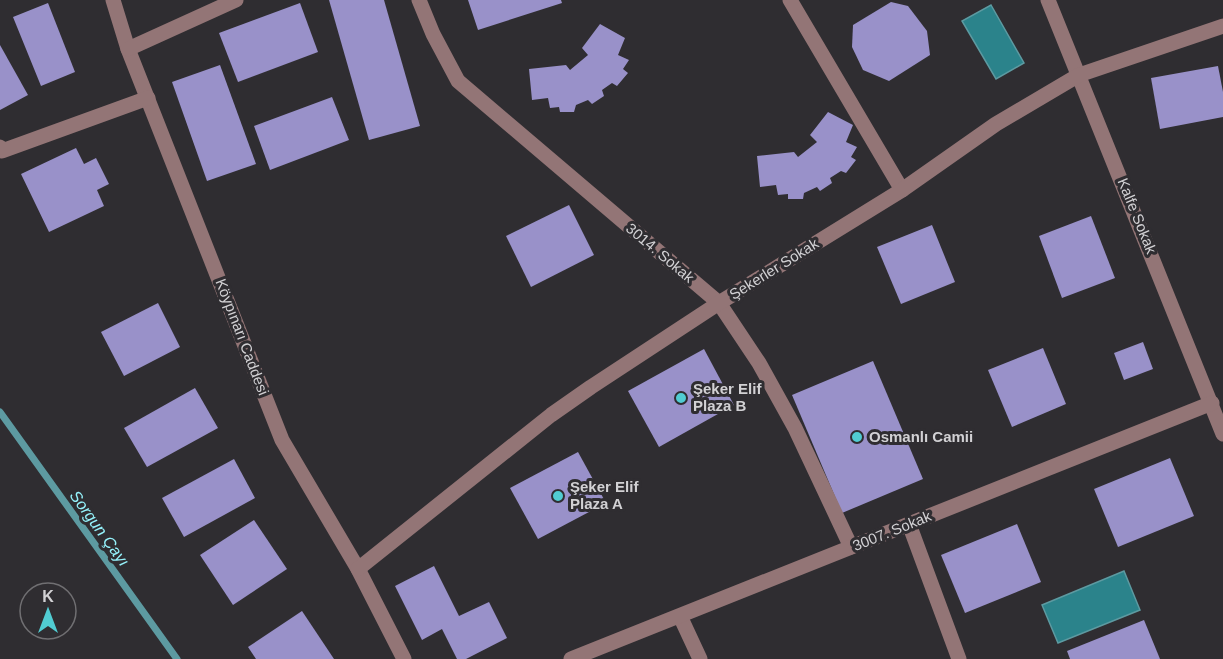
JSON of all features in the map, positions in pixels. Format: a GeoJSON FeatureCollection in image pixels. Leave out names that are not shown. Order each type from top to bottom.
{"type":"FeatureCollection","features":[{"type":"Feature","properties":{"kind":"street","name":"Köypınarı Caddesi"},"geometry":{"type":"LineString","coordinates":[[113,0],[128,49],[282,440],[358,569],[404,659]]}},
{"type":"Feature","properties":{"kind":"street"},"geometry":{"type":"LineString","coordinates":[[128,49],[236,0]]}},
{"type":"Feature","properties":{"kind":"street","name":"3014. Sokak"},"geometry":{"type":"LineString","coordinates":[[419,0],[433,34],[458,81],[718,303],[759,363],[790,419],[851,547]]}},
{"type":"Feature","properties":{"kind":"street"},"geometry":{"type":"LineString","coordinates":[[790,0],[902,189]]}},
{"type":"Feature","properties":{"kind":"street","name":"Kalfe Sokak"},"geometry":{"type":"LineString","coordinates":[[1048,0],[1223,434]]}},
{"type":"Feature","properties":{"kind":"street","name":"Şekerler Sokak"},"geometry":{"type":"LineString","coordinates":[[358,569],[591,387],[718,303],[902,189],[996,124],[1079,75],[1223,26]]}},
{"type":"Feature","properties":{"kind":"street"},"geometry":{"type":"LineString","coordinates":[[0,147],[2,151],[148,98]]}},
{"type":"Feature","properties":{"kind":"street","name":"3007. Sokak"},"geometry":{"type":"LineString","coordinates":[[571,659],[1212,403]]}},
{"type":"Feature","properties":{"kind":"street"},"geometry":{"type":"LineString","coordinates":[[909,524],[959,659]]}},
{"type":"Feature","properties":{"kind":"street"},"geometry":{"type":"LineString","coordinates":[[680,616],[700,659]]}},
{"type":"Feature","properties":{"kind":"water"},"geometry":{"type":"Polygon","coordinates":[[[991,5],[1024,63],[996,79],[962,21],[991,5]]]}},
{"type":"Feature","properties":{"kind":"water"},"geometry":{"type":"Polygon","coordinates":[[[1124,571],[1140,610],[1058,643],[1042,605],[1124,571]]]}},
{"type":"Feature","properties":{"kind":"building"},"geometry":{"type":"Polygon","coordinates":[[[329,0],[384,0],[420,126],[369,140],[329,0]]]}},
{"type":"Feature","properties":{"kind":"building"},"geometry":{"type":"Polygon","coordinates":[[[468,0],[561,0],[562,3],[478,30],[468,0]]]}},
{"type":"Feature","properties":{"kind":"building"},"geometry":{"type":"Polygon","coordinates":[[[891,2],[908,6],[927,31],[930,55],[889,81],[863,70],[852,47],[853,25],[891,2]]]}},
{"type":"Feature","properties":{"kind":"building"},"geometry":{"type":"Polygon","coordinates":[[[48,3],[75,72],[41,86],[13,17],[48,3]]]}},
{"type":"Feature","properties":{"kind":"building"},"geometry":{"type":"Polygon","coordinates":[[[300,3],[318,52],[238,82],[219,33],[300,3]]]}},
{"type":"Feature","properties":{"kind":"building"},"geometry":{"type":"Polygon","coordinates":[[[600,24],[625,38],[618,55],[629,60],[623,69],[628,73],[617,86],[612,83],[602,90],[604,96],[592,104],[588,100],[576,105],[574,112],[560,112],[559,107],[550,108],[548,98],[532,100],[529,69],[566,65],[570,70],[588,55],[582,48],[600,24]]]}},
{"type":"Feature","properties":{"kind":"building"},"geometry":{"type":"Polygon","coordinates":[[[0,45],[28,95],[0,110],[0,45]]]}},
{"type":"Feature","properties":{"kind":"building"},"geometry":{"type":"Polygon","coordinates":[[[220,65],[256,164],[207,181],[172,82],[220,65]]]}},
{"type":"Feature","properties":{"kind":"building"},"geometry":{"type":"Polygon","coordinates":[[[1218,66],[1223,92],[1223,117],[1160,129],[1151,78],[1218,66]]]}},
{"type":"Feature","properties":{"kind":"building"},"geometry":{"type":"Polygon","coordinates":[[[332,97],[349,140],[270,170],[254,126],[332,97]]]}},
{"type":"Feature","properties":{"kind":"building"},"geometry":{"type":"Polygon","coordinates":[[[828,112],[853,125],[846,142],[857,147],[851,157],[856,160],[846,173],[841,171],[830,178],[832,183],[820,191],[817,187],[804,193],[803,199],[788,199],[788,194],[778,195],[776,185],[760,187],[757,156],[794,152],[798,157],[817,142],[810,135],[828,112]]]}},
{"type":"Feature","properties":{"kind":"building"},"geometry":{"type":"Polygon","coordinates":[[[76,148],[84,164],[96,158],[109,184],[97,190],[104,206],[49,232],[21,174],[76,148]]]}},
{"type":"Feature","properties":{"kind":"building"},"geometry":{"type":"Polygon","coordinates":[[[569,205],[594,255],[531,287],[506,236],[569,205]]]}},
{"type":"Feature","properties":{"kind":"building"},"geometry":{"type":"Polygon","coordinates":[[[1091,216],[1115,278],[1062,298],[1039,236],[1091,216]]]}},
{"type":"Feature","properties":{"kind":"building"},"geometry":{"type":"Polygon","coordinates":[[[932,225],[955,282],[901,304],[877,247],[932,225]]]}},
{"type":"Feature","properties":{"kind":"building"},"geometry":{"type":"Polygon","coordinates":[[[158,303],[180,347],[124,376],[101,332],[158,303]]]}},
{"type":"Feature","properties":{"kind":"building"},"geometry":{"type":"Polygon","coordinates":[[[1143,342],[1153,369],[1124,380],[1114,353],[1143,342]]]}},
{"type":"Feature","properties":{"kind":"building"},"geometry":{"type":"Polygon","coordinates":[[[1043,348],[1066,404],[1012,427],[988,370],[1043,348]]]}},
{"type":"Feature","properties":{"kind":"building","name":"Şeker Elif Plaza B"},"geometry":{"type":"Polygon","coordinates":[[[704,349],[734,405],[659,447],[628,391],[704,349]]]}},
{"type":"Feature","properties":{"kind":"building","name":"Osmanlı Camii"},"geometry":{"type":"Polygon","coordinates":[[[873,361],[923,479],[842,513],[792,395],[873,361]]]}},
{"type":"Feature","properties":{"kind":"building"},"geometry":{"type":"Polygon","coordinates":[[[195,388],[218,428],[147,467],[124,428],[195,388]]]}},
{"type":"Feature","properties":{"kind":"building","name":"Şeker Elif Plaza A"},"geometry":{"type":"Polygon","coordinates":[[[578,452],[606,503],[538,539],[510,488],[578,452]]]}},
{"type":"Feature","properties":{"kind":"building"},"geometry":{"type":"Polygon","coordinates":[[[1170,458],[1194,516],[1118,547],[1094,489],[1170,458]]]}},
{"type":"Feature","properties":{"kind":"building"},"geometry":{"type":"Polygon","coordinates":[[[234,459],[255,498],[184,537],[162,498],[234,459]]]}},
{"type":"Feature","properties":{"kind":"building"},"geometry":{"type":"Polygon","coordinates":[[[254,520],[287,569],[233,605],[200,555],[254,520]]]}},
{"type":"Feature","properties":{"kind":"building"},"geometry":{"type":"Polygon","coordinates":[[[1017,524],[1041,582],[965,613],[941,555],[1017,524]]]}},
{"type":"Feature","properties":{"kind":"building"},"geometry":{"type":"Polygon","coordinates":[[[434,566],[459,616],[489,602],[507,638],[466,659],[457,659],[442,629],[422,640],[395,586],[434,566]]]}},
{"type":"Feature","properties":{"kind":"building"},"geometry":{"type":"Polygon","coordinates":[[[302,611],[334,659],[256,659],[248,647],[302,611]]]}},
{"type":"Feature","properties":{"kind":"building"},"geometry":{"type":"Polygon","coordinates":[[[1144,620],[1160,659],[1070,659],[1067,651],[1144,620]]]}},
{"type":"Feature","properties":{"kind":"waterway","name":"Sorgun Çayı"},"geometry":{"type":"LineString","coordinates":[[0,412],[177,659]]}},
{"type":"Feature","properties":{"kind":"place","name":"Şeker Elif Plaza B"},"geometry":{"type":"Point","coordinates":[681,398]}},
{"type":"Feature","properties":{"kind":"place","name":"Osmanlı Camii"},"geometry":{"type":"Point","coordinates":[857,437]}},
{"type":"Feature","properties":{"kind":"place","name":"Şeker Elif Plaza A"},"geometry":{"type":"Point","coordinates":[558,496]}}]}
